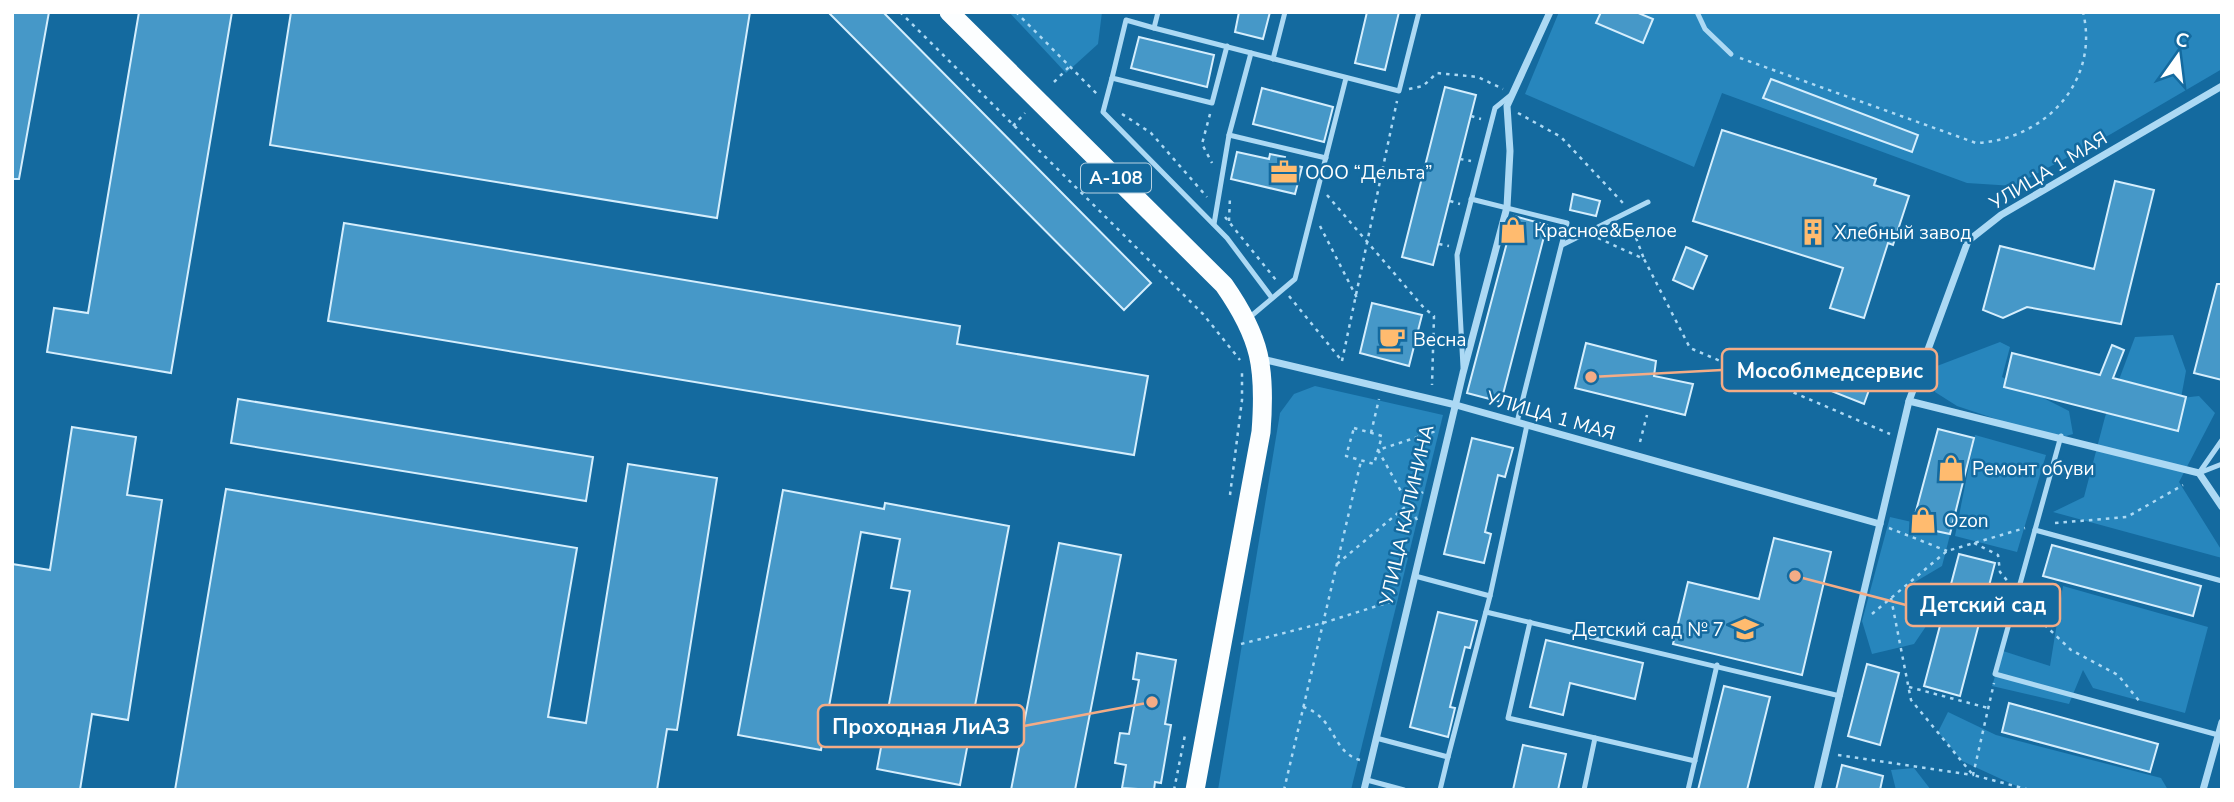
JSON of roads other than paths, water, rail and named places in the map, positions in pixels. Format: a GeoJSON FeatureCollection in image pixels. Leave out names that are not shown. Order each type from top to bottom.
{"type":"FeatureCollection","features":[{"type":"Feature","properties":{"kind":"highway","name":"А-108"},"geometry":{"type":"LineString","coordinates":[[949,12],[1224,285],[1247,318],[1261,358],[1264,395],[1262,432],[1195,790]]}},
{"type":"Feature","properties":{"kind":"street"},"geometry":{"type":"LineString","coordinates":[[1456,405],[1507,207],[1510,150],[1507,106],[1550,12]]}},
{"type":"Feature","properties":{"kind":"street","name":"УЛИЦА 1 МАЯ"},"geometry":{"type":"LineString","coordinates":[[1817,790],[1909,401],[1968,241],[2001,215],[2222,86]]}},
{"type":"Feature","properties":{"kind":"street","name":"УЛИЦА КАЛИНИНА"},"geometry":{"type":"LineString","coordinates":[[1261,358],[1456,405],[1364,790]]}},
{"type":"Feature","properties":{"kind":"street"},"geometry":{"type":"LineString","coordinates":[[1909,401],[2061,436],[2199,473],[2222,507]]}},
{"type":"Feature","properties":{"kind":"street","name":"УЛИЦА 1 МАЯ"},"geometry":{"type":"LineString","coordinates":[[1456,405],[1880,524]]}},
{"type":"Feature","properties":{"kind":"street"},"geometry":{"type":"LineString","coordinates":[[2203,790],[2222,722]]}},
{"type":"Feature","properties":{"kind":"lane"},"geometry":{"type":"LineString","coordinates":[[1154,28],[1158,12]]}},
{"type":"Feature","properties":{"kind":"lane"},"geometry":{"type":"LineString","coordinates":[[1273,59],[1285,12]]}},
{"type":"Feature","properties":{"kind":"lane"},"geometry":{"type":"LineString","coordinates":[[1272,298],[1214,224],[1103,112],[1126,20],[1399,91],[1419,12]]}},
{"type":"Feature","properties":{"kind":"lane"},"geometry":{"type":"LineString","coordinates":[[1697,12],[1705,29],[1731,54]]}},
{"type":"Feature","properties":{"kind":"lane"},"geometry":{"type":"LineString","coordinates":[[1112,78],[1212,103],[1227,46]]}},
{"type":"Feature","properties":{"kind":"lane"},"geometry":{"type":"LineString","coordinates":[[1214,224],[1229,135],[1251,53]]}},
{"type":"Feature","properties":{"kind":"lane"},"geometry":{"type":"LineString","coordinates":[[1247,318],[1295,278],[1346,78]]}},
{"type":"Feature","properties":{"kind":"lane"},"geometry":{"type":"LineString","coordinates":[[1463,373],[1458,255],[1495,108],[1513,94]]}},
{"type":"Feature","properties":{"kind":"lane"},"geometry":{"type":"LineString","coordinates":[[1229,135],[1326,158]]}},
{"type":"Feature","properties":{"kind":"lane"},"geometry":{"type":"LineString","coordinates":[[1471,199],[1567,223],[1517,422]]}},
{"type":"Feature","properties":{"kind":"lane"},"geometry":{"type":"LineString","coordinates":[[1562,245],[1648,202]]}},
{"type":"Feature","properties":{"kind":"lane"},"geometry":{"type":"LineString","coordinates":[[1440,790],[1490,596],[1527,425]]}},
{"type":"Feature","properties":{"kind":"lane"},"geometry":{"type":"LineString","coordinates":[[2061,436],[1995,674],[2220,736]]}},
{"type":"Feature","properties":{"kind":"lane"},"geometry":{"type":"LineString","coordinates":[[2199,473],[2222,440]]}},
{"type":"Feature","properties":{"kind":"lane"},"geometry":{"type":"LineString","coordinates":[[2199,473],[2222,464]]}},
{"type":"Feature","properties":{"kind":"lane"},"geometry":{"type":"LineString","coordinates":[[2035,530],[2222,581]]}},
{"type":"Feature","properties":{"kind":"lane"},"geometry":{"type":"LineString","coordinates":[[1415,576],[1490,596]]}},
{"type":"Feature","properties":{"kind":"lane"},"geometry":{"type":"LineString","coordinates":[[1486,612],[1840,696]]}},
{"type":"Feature","properties":{"kind":"lane"},"geometry":{"type":"LineString","coordinates":[[1530,622],[1508,718],[1695,761]]}},
{"type":"Feature","properties":{"kind":"lane"},"geometry":{"type":"LineString","coordinates":[[1688,790],[1717,665]]}},
{"type":"Feature","properties":{"kind":"lane"},"geometry":{"type":"LineString","coordinates":[[1377,738],[1448,757]]}},
{"type":"Feature","properties":{"kind":"lane"},"geometry":{"type":"LineString","coordinates":[[1584,790],[1595,738]]}},
{"type":"Feature","properties":{"kind":"lane"},"geometry":{"type":"LineString","coordinates":[[1367,780],[1404,790]]}},
{"type":"Feature","properties":{"kind":"place","name":"ООО “Дельта”"},"geometry":{"type":"Point","coordinates":[1284,172]}},
{"type":"Feature","properties":{"kind":"place","name":"Красное&Белое"},"geometry":{"type":"Point","coordinates":[1513,230]}},
{"type":"Feature","properties":{"kind":"place","name":"Хлебный завод"},"geometry":{"type":"Point","coordinates":[1813,232]}},
{"type":"Feature","properties":{"kind":"place","name":"Весна"},"geometry":{"type":"Point","coordinates":[1392,339]}},
{"type":"Feature","properties":{"kind":"place","name":"Мособлмедсервис"},"geometry":{"type":"Point","coordinates":[1591,377]}},
{"type":"Feature","properties":{"kind":"place","name":"Ремонт обуви"},"geometry":{"type":"Point","coordinates":[1951,468]}},
{"type":"Feature","properties":{"kind":"place","name":"Ozon"},"geometry":{"type":"Point","coordinates":[1923,520]}},
{"type":"Feature","properties":{"kind":"place","name":"Детский сад"},"geometry":{"type":"Point","coordinates":[1795,576]}},
{"type":"Feature","properties":{"kind":"place","name":"Детский сад № 7"},"geometry":{"type":"Point","coordinates":[1745,629]}},
{"type":"Feature","properties":{"kind":"place","name":"Проходная ЛиАЗ"},"geometry":{"type":"Point","coordinates":[1152,702]}}]}
